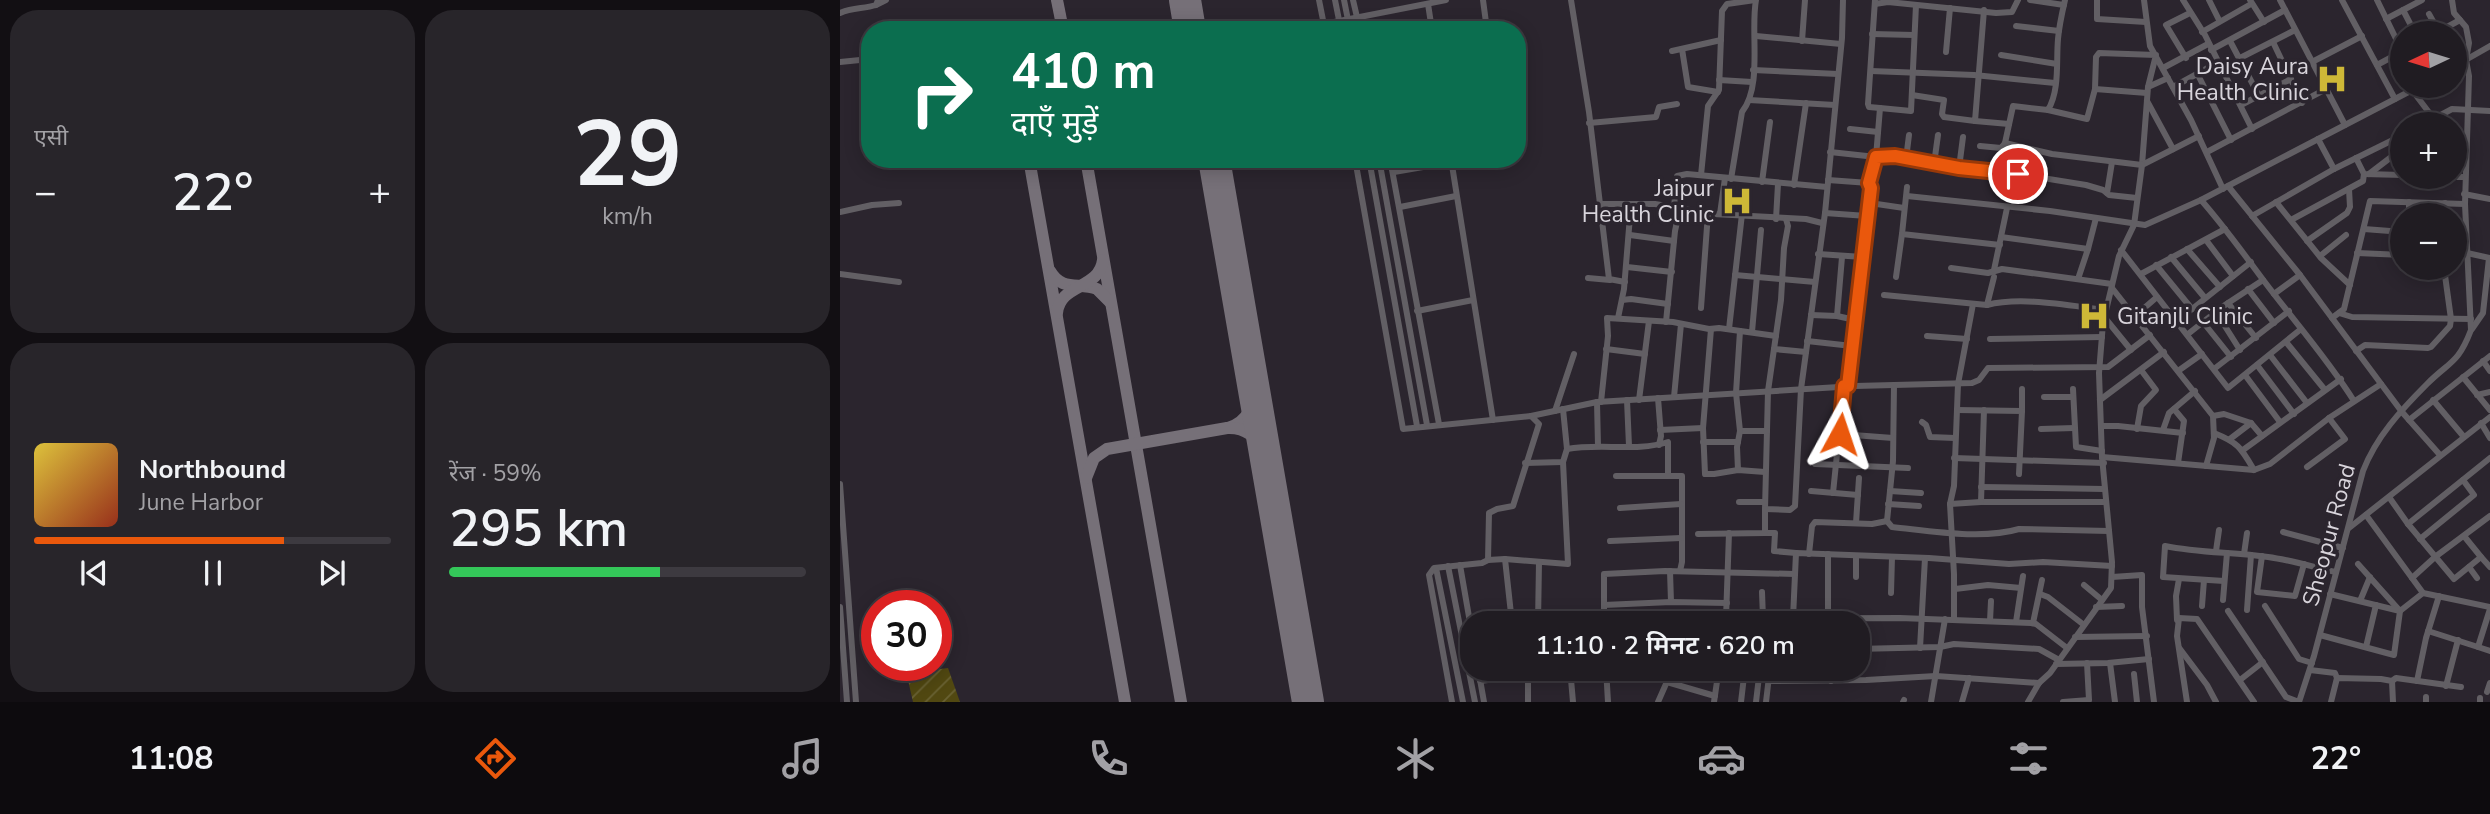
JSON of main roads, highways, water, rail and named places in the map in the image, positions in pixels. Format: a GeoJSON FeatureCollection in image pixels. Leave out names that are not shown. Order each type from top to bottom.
{"type":"FeatureCollection","features":[{"type":"Feature","properties":{"kind":"place","name":"Daisy Aura Health Clinic"},"geometry":{"type":"Point","coordinates":[2332,79]}},
{"type":"Feature","properties":{"kind":"place","name":"Jaipur Health Clinic"},"geometry":{"type":"Point","coordinates":[1737,201]}},
{"type":"Feature","properties":{"kind":"place","name":"Gitanjli Clinic"},"geometry":{"type":"Point","coordinates":[2094,316]}}]}
